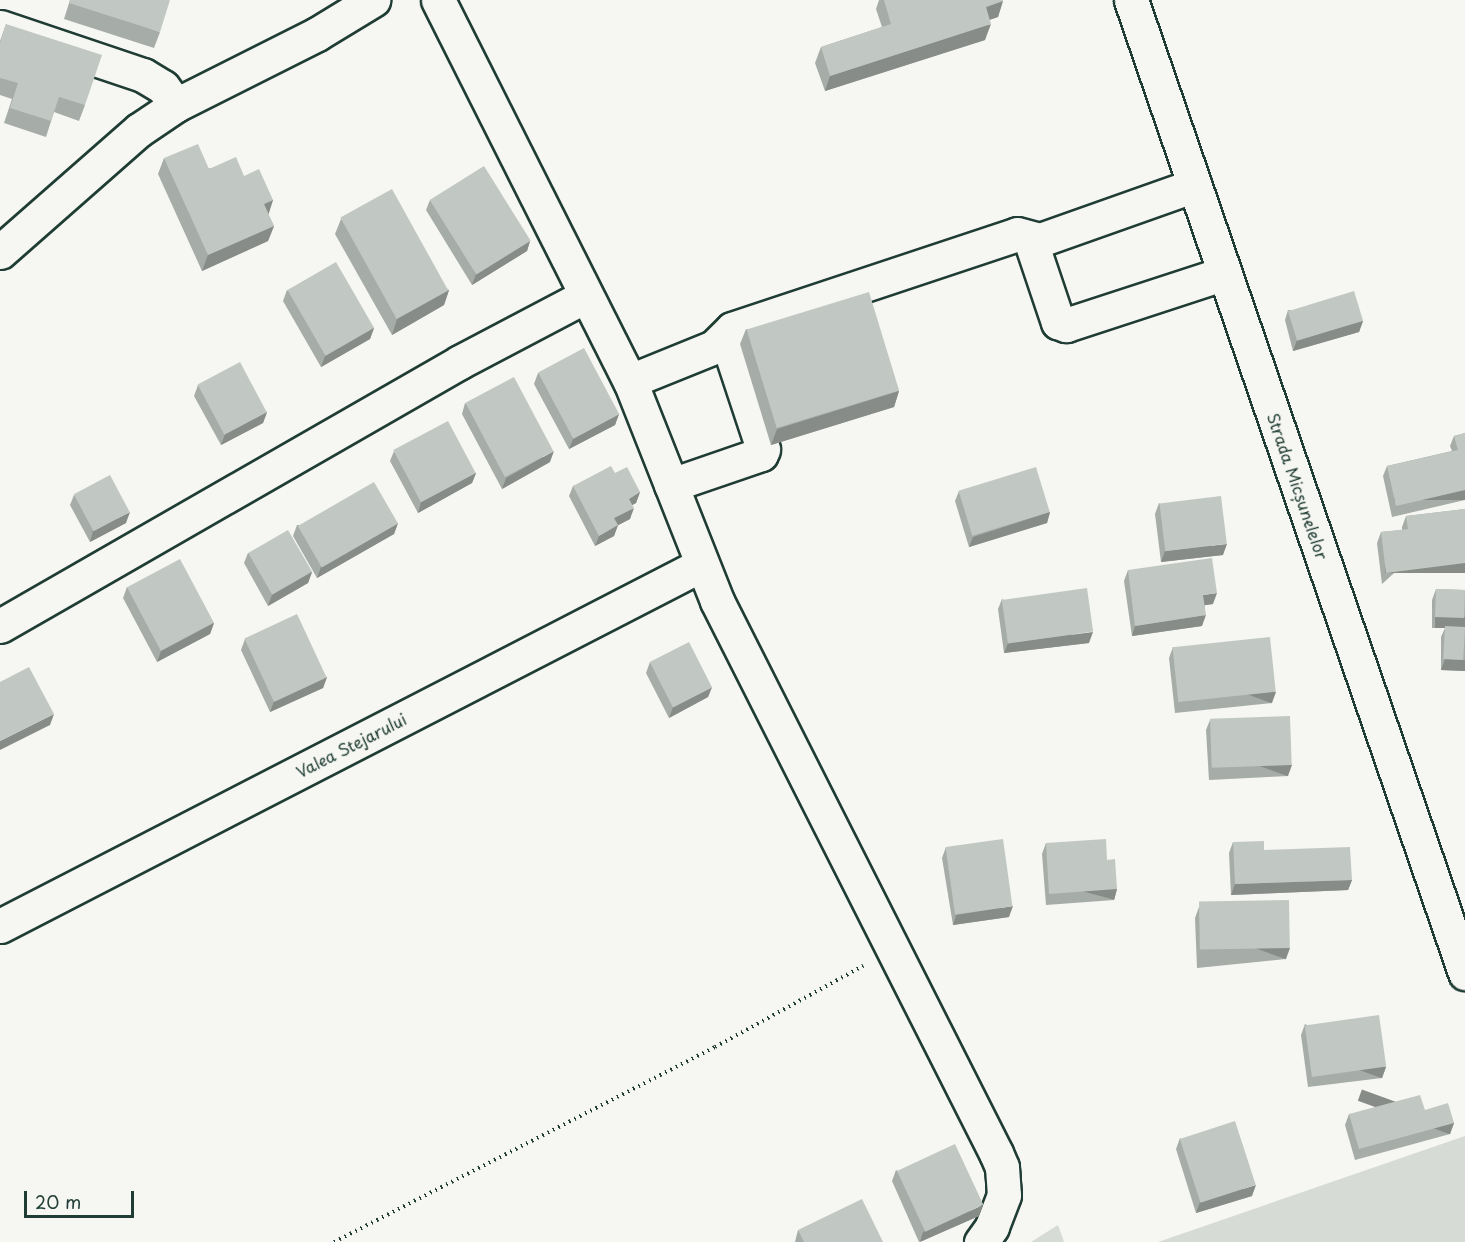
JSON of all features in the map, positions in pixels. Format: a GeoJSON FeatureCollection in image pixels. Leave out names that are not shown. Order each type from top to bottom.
{"type":"FeatureCollection","features":[{"type":"Feature","properties":{"kind":"street"},"geometry":{"type":"LineString","coordinates":[[0,252],[131,137],[176,105],[317,34],[373,0]]}},
{"type":"Feature","properties":{"kind":"street"},"geometry":{"type":"LineString","coordinates":[[438,0],[585,296],[630,381],[701,565],[891,950],[1002,1167],[1005,1183],[1001,1210],[981,1242]]}},
{"type":"Feature","properties":{"kind":"street","name":"Strada Micșunelelor"},"geometry":{"type":"LineString","coordinates":[[1131,0],[1465,973]]}},
{"type":"Feature","properties":{"kind":"street"},"geometry":{"type":"LineString","coordinates":[[0,27],[143,75],[163,87],[176,105]]}},
{"type":"Feature","properties":{"kind":"street"},"geometry":{"type":"LineString","coordinates":[[630,381],[714,347],[726,337],[732,328],[1017,234],[1040,240],[1195,185]]}},
{"type":"Feature","properties":{"kind":"street"},"geometry":{"type":"LineString","coordinates":[[1030,239],[1058,322],[1066,325],[1225,273]]}},
{"type":"Feature","properties":{"kind":"street"},"geometry":{"type":"LineString","coordinates":[[0,626],[460,362],[585,296]]}},
{"type":"Feature","properties":{"kind":"street"},"geometry":{"type":"LineString","coordinates":[[671,485],[761,454],[763,449],[726,337]]}},
{"type":"Feature","properties":{"kind":"street","name":"Valea Stejarului"},"geometry":{"type":"LineString","coordinates":[[0,926],[701,565]]}},
{"type":"Feature","properties":{"kind":"path"},"geometry":{"type":"LineString","coordinates":[[334,1242],[715,1047],[891,950]]}},
{"type":"Feature","properties":{"kind":"shaded area"},"geometry":{"type":"Polygon","coordinates":[[[1465,1136],[1465,1242],[1158,1242],[1465,1136]]]}},
{"type":"Feature","properties":{"kind":"shaded area"},"geometry":{"type":"Polygon","coordinates":[[[1058,1225],[1064,1242],[1031,1242],[1058,1225]]]}},
{"type":"Feature","properties":{"kind":"building"},"geometry":{"type":"Polygon","coordinates":[[[70,0],[170,0],[160,32],[69,3],[70,0]]]}},
{"type":"Feature","properties":{"kind":"building"},"geometry":{"type":"Polygon","coordinates":[[[884,0],[1003,1],[986,7],[991,24],[830,76],[821,47],[891,24],[884,0]]]}},
{"type":"Feature","properties":{"kind":"building"},"geometry":{"type":"Polygon","coordinates":[[[6,24],[102,55],[85,105],[59,97],[51,121],[10,108],[18,83],[0,78],[0,43],[6,24]]]}},
{"type":"Feature","properties":{"kind":"building"},"geometry":{"type":"Polygon","coordinates":[[[198,144],[209,169],[236,157],[244,176],[259,169],[273,200],[264,204],[274,226],[208,255],[164,158],[198,144]]]}},
{"type":"Feature","properties":{"kind":"building"},"geometry":{"type":"Polygon","coordinates":[[[484,166],[531,241],[476,275],[430,200],[484,166]]]}},
{"type":"Feature","properties":{"kind":"building"},"geometry":{"type":"Polygon","coordinates":[[[392,189],[448,290],[397,319],[340,218],[392,189]]]}},
{"type":"Feature","properties":{"kind":"building"},"geometry":{"type":"Polygon","coordinates":[[[336,262],[374,328],[326,356],[288,290],[336,262]]]}},
{"type":"Feature","properties":{"kind":"building"},"geometry":{"type":"Polygon","coordinates":[[[1354,291],[1363,321],[1297,341],[1288,311],[1354,291]]]}},
{"type":"Feature","properties":{"kind":"building"},"geometry":{"type":"Polygon","coordinates":[[[869,292],[899,390],[777,428],[747,329],[869,292]]]}},
{"type":"Feature","properties":{"kind":"building"},"geometry":{"type":"Polygon","coordinates":[[[584,348],[619,414],[573,439],[538,372],[584,348]]]}},
{"type":"Feature","properties":{"kind":"building"},"geometry":{"type":"Polygon","coordinates":[[[240,362],[267,412],[224,435],[198,385],[240,362]]]}},
{"type":"Feature","properties":{"kind":"building"},"geometry":{"type":"Polygon","coordinates":[[[514,377],[553,451],[505,477],[465,403],[514,377]]]}},
{"type":"Feature","properties":{"kind":"building"},"geometry":{"type":"Polygon","coordinates":[[[448,421],[476,473],[421,502],[393,450],[448,421]]]}},
{"type":"Feature","properties":{"kind":"building"},"geometry":{"type":"Polygon","coordinates":[[[1465,433],[1465,490],[1396,506],[1387,466],[1458,450],[1454,436],[1465,433]]]}},
{"type":"Feature","properties":{"kind":"building"},"geometry":{"type":"Polygon","coordinates":[[[611,466],[615,473],[627,467],[640,492],[629,499],[634,508],[614,518],[618,525],[599,536],[573,486],[611,466]]]}},
{"type":"Feature","properties":{"kind":"building"},"geometry":{"type":"Polygon","coordinates":[[[1036,467],[1050,512],[972,536],[959,491],[1036,467]]]}},
{"type":"Feature","properties":{"kind":"building"},"geometry":{"type":"Polygon","coordinates":[[[110,475],[130,512],[94,531],[74,494],[110,475]]]}},
{"type":"Feature","properties":{"kind":"building"},"geometry":{"type":"Polygon","coordinates":[[[374,482],[398,524],[322,568],[298,526],[374,482]]]}},
{"type":"Feature","properties":{"kind":"building"},"geometry":{"type":"Polygon","coordinates":[[[1221,496],[1227,544],[1165,551],[1159,504],[1221,496]]]}},
{"type":"Feature","properties":{"kind":"building"},"geometry":{"type":"Polygon","coordinates":[[[1465,509],[1465,563],[1386,573],[1381,532],[1408,529],[1406,516],[1465,509]]]}},
{"type":"Feature","properties":{"kind":"building"},"geometry":{"type":"Polygon","coordinates":[[[288,530],[312,572],[272,595],[248,553],[288,530]]]}},
{"type":"Feature","properties":{"kind":"building"},"geometry":{"type":"Polygon","coordinates":[[[1212,558],[1217,593],[1203,595],[1206,615],[1135,626],[1128,570],[1212,558]]]}},
{"type":"Feature","properties":{"kind":"building"},"geometry":{"type":"Polygon","coordinates":[[[180,559],[214,623],[161,651],[127,587],[180,559]]]}},
{"type":"Feature","properties":{"kind":"building"},"geometry":{"type":"Polygon","coordinates":[[[1087,588],[1093,632],[1008,644],[1002,600],[1087,588]]]}},
{"type":"Feature","properties":{"kind":"building"},"geometry":{"type":"Polygon","coordinates":[[[1436,589],[1465,590],[1464,618],[1435,617],[1436,589]]]}},
{"type":"Feature","properties":{"kind":"building"},"geometry":{"type":"Polygon","coordinates":[[[297,614],[327,677],[274,702],[244,639],[297,614]]]}},
{"type":"Feature","properties":{"kind":"building"},"geometry":{"type":"Polygon","coordinates":[[[1445,626],[1465,627],[1463,660],[1443,659],[1445,626]]]}},
{"type":"Feature","properties":{"kind":"building"},"geometry":{"type":"Polygon","coordinates":[[[1270,637],[1276,692],[1178,702],[1173,647],[1270,637]]]}},
{"type":"Feature","properties":{"kind":"building"},"geometry":{"type":"Polygon","coordinates":[[[689,642],[712,687],[673,707],[650,662],[689,642]]]}},
{"type":"Feature","properties":{"kind":"building"},"geometry":{"type":"Polygon","coordinates":[[[29,667],[54,714],[0,741],[0,682],[29,667]]]}},
{"type":"Feature","properties":{"kind":"building"},"geometry":{"type":"Polygon","coordinates":[[[1290,716],[1292,765],[1212,768],[1210,719],[1290,716]]]}},
{"type":"Feature","properties":{"kind":"building"},"geometry":{"type":"Polygon","coordinates":[[[1003,839],[1012,906],[955,914],[946,847],[1003,839]]]}},
{"type":"Feature","properties":{"kind":"building"},"geometry":{"type":"Polygon","coordinates":[[[1106,839],[1107,860],[1115,859],[1117,889],[1049,894],[1046,843],[1106,839]]]}},
{"type":"Feature","properties":{"kind":"building"},"geometry":{"type":"Polygon","coordinates":[[[1264,841],[1264,850],[1350,847],[1352,880],[1235,884],[1233,842],[1264,841]]]}},
{"type":"Feature","properties":{"kind":"building"},"geometry":{"type":"Polygon","coordinates":[[[1289,900],[1290,948],[1200,950],[1199,902],[1289,900]]]}},
{"type":"Feature","properties":{"kind":"building"},"geometry":{"type":"Polygon","coordinates":[[[1379,1015],[1386,1066],[1312,1077],[1305,1025],[1379,1015]]]}},
{"type":"Feature","properties":{"kind":"building"},"geometry":{"type":"Polygon","coordinates":[[[1420,1095],[1425,1110],[1448,1103],[1454,1123],[1359,1149],[1349,1114],[1420,1095]]]}},
{"type":"Feature","properties":{"kind":"building"},"geometry":{"type":"Polygon","coordinates":[[[1235,1121],[1256,1185],[1201,1203],[1180,1139],[1235,1121]]]}},
{"type":"Feature","properties":{"kind":"building"},"geometry":{"type":"Polygon","coordinates":[[[955,1144],[983,1205],[925,1232],[897,1171],[955,1144]]]}},
{"type":"Feature","properties":{"kind":"building"},"geometry":{"type":"Polygon","coordinates":[[[862,1199],[883,1242],[804,1242],[798,1230],[862,1199]]]}}]}
